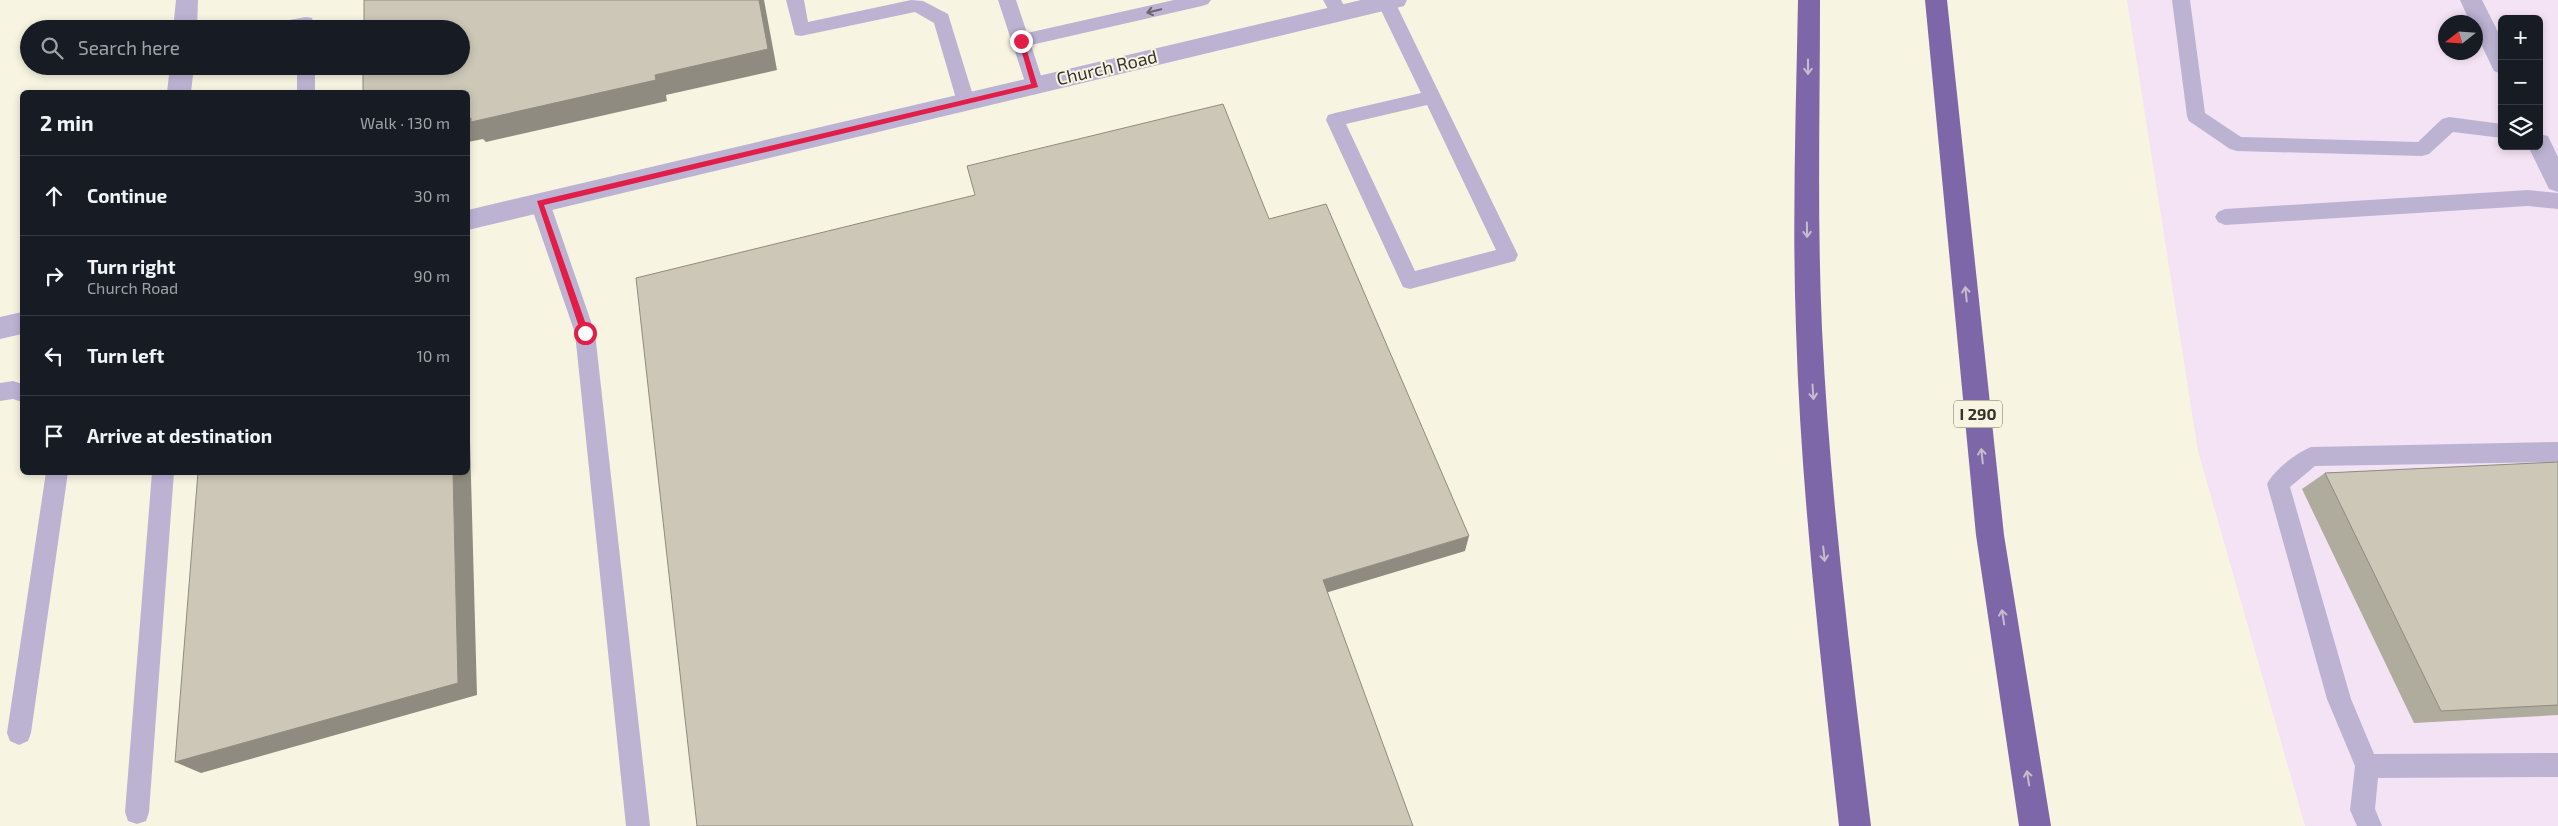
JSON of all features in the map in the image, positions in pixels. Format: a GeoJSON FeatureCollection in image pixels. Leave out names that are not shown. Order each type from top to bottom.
{"type":"FeatureCollection","features":[{"type":"Feature","properties":{"kind":"highway","name":"I 290"},"geometry":{"type":"LineString","coordinates":[[1936,0],[1990,535],[2035,826]]}},
{"type":"Feature","properties":{"kind":"highway"},"geometry":{"type":"LineString","coordinates":[[1809,9],[1809,328],[1823,552],[1855,826]]}},
{"type":"Feature","properties":{"kind":"street"},"geometry":{"type":"LineString","coordinates":[[186,20],[187,0]]}},
{"type":"Feature","properties":{"kind":"street"},"geometry":{"type":"LineString","coordinates":[[2471,0],[2500,60]]}},
{"type":"Feature","properties":{"kind":"street","name":"Church Road"},"geometry":{"type":"LineString","coordinates":[[470,220],[966,102],[1336,7],[1391,1]]}},
{"type":"Feature","properties":{"kind":"street"},"geometry":{"type":"LineString","coordinates":[[179,90],[181,75]]}},
{"type":"Feature","properties":{"kind":"street"},"geometry":{"type":"LineString","coordinates":[[2542,150],[2558,182]]}},
{"type":"Feature","properties":{"kind":"street"},"geometry":{"type":"LineString","coordinates":[[0,328],[20,323]]}},
{"type":"Feature","properties":{"kind":"lane"},"geometry":{"type":"LineString","coordinates":[[795,0],[801,30],[916,2],[942,19],[966,102]]}},
{"type":"Feature","properties":{"kind":"lane"},"geometry":{"type":"LineString","coordinates":[[1007,0],[1035,85]]}},
{"type":"Feature","properties":{"kind":"lane"},"geometry":{"type":"LineString","coordinates":[[1021,41],[1202,0]]}},
{"type":"Feature","properties":{"kind":"lane"},"geometry":{"type":"LineString","coordinates":[[2181,0],[2196,116],[2237,144],[2422,149],[2449,124],[2498,130]]}},
{"type":"Feature","properties":{"kind":"lane"},"geometry":{"type":"LineString","coordinates":[[1391,1],[1432,97],[1508,255],[1410,281],[1335,120],[1432,97]]}},
{"type":"Feature","properties":{"kind":"lane"},"geometry":{"type":"LineString","coordinates":[[306,75],[306,90]]}},
{"type":"Feature","properties":{"kind":"lane"},"geometry":{"type":"LineString","coordinates":[[2225,217],[2528,198],[2558,201]]}},
{"type":"Feature","properties":{"kind":"lane"},"geometry":{"type":"LineString","coordinates":[[540,203],[585,333],[638,826]]}},
{"type":"Feature","properties":{"kind":"lane"},"geometry":{"type":"LineString","coordinates":[[0,392],[13,390],[20,393]]}},
{"type":"Feature","properties":{"kind":"lane"},"geometry":{"type":"LineString","coordinates":[[2370,826],[2362,810],[2367,766],[2339,699],[2278,484],[2311,457],[2558,452]]}},
{"type":"Feature","properties":{"kind":"lane"},"geometry":{"type":"LineString","coordinates":[[19,733],[57,475]]}},
{"type":"Feature","properties":{"kind":"lane"},"geometry":{"type":"LineString","coordinates":[[137,812],[163,475]]}},
{"type":"Feature","properties":{"kind":"lane"},"geometry":{"type":"LineString","coordinates":[[2367,766],[2558,765]]}},
{"type":"Feature","properties":{"kind":"shaded area"},"geometry":{"type":"Polygon","coordinates":[[[2127,0],[2558,0],[2558,826],[2305,826],[2198,451],[2127,0]]]}},
{"type":"Feature","properties":{"kind":"building"},"geometry":{"type":"Polygon","coordinates":[[[364,0],[759,0],[768,49],[655,75],[656,80],[471,122],[470,90],[363,90],[363,75],[470,75],[470,20],[364,20],[364,0]]]}},
{"type":"Feature","properties":{"kind":"building"},"geometry":{"type":"Polygon","coordinates":[[[1223,104],[1269,219],[1326,204],[1469,536],[1323,580],[1413,826],[697,826],[636,278],[975,195],[967,166],[1223,104]]]}},
{"type":"Feature","properties":{"kind":"building"},"geometry":{"type":"Polygon","coordinates":[[[2558,462],[2558,705],[2441,711],[2325,473],[2558,462]]]}},
{"type":"Feature","properties":{"kind":"building"},"geometry":{"type":"Polygon","coordinates":[[[198,475],[453,475],[458,683],[175,762],[198,475]]]}},
{"type":"Feature","properties":{"kind":"route"},"geometry":{"type":"LineString","coordinates":[[585,333],[540,203],[1035,85],[1021,41]]}}]}
